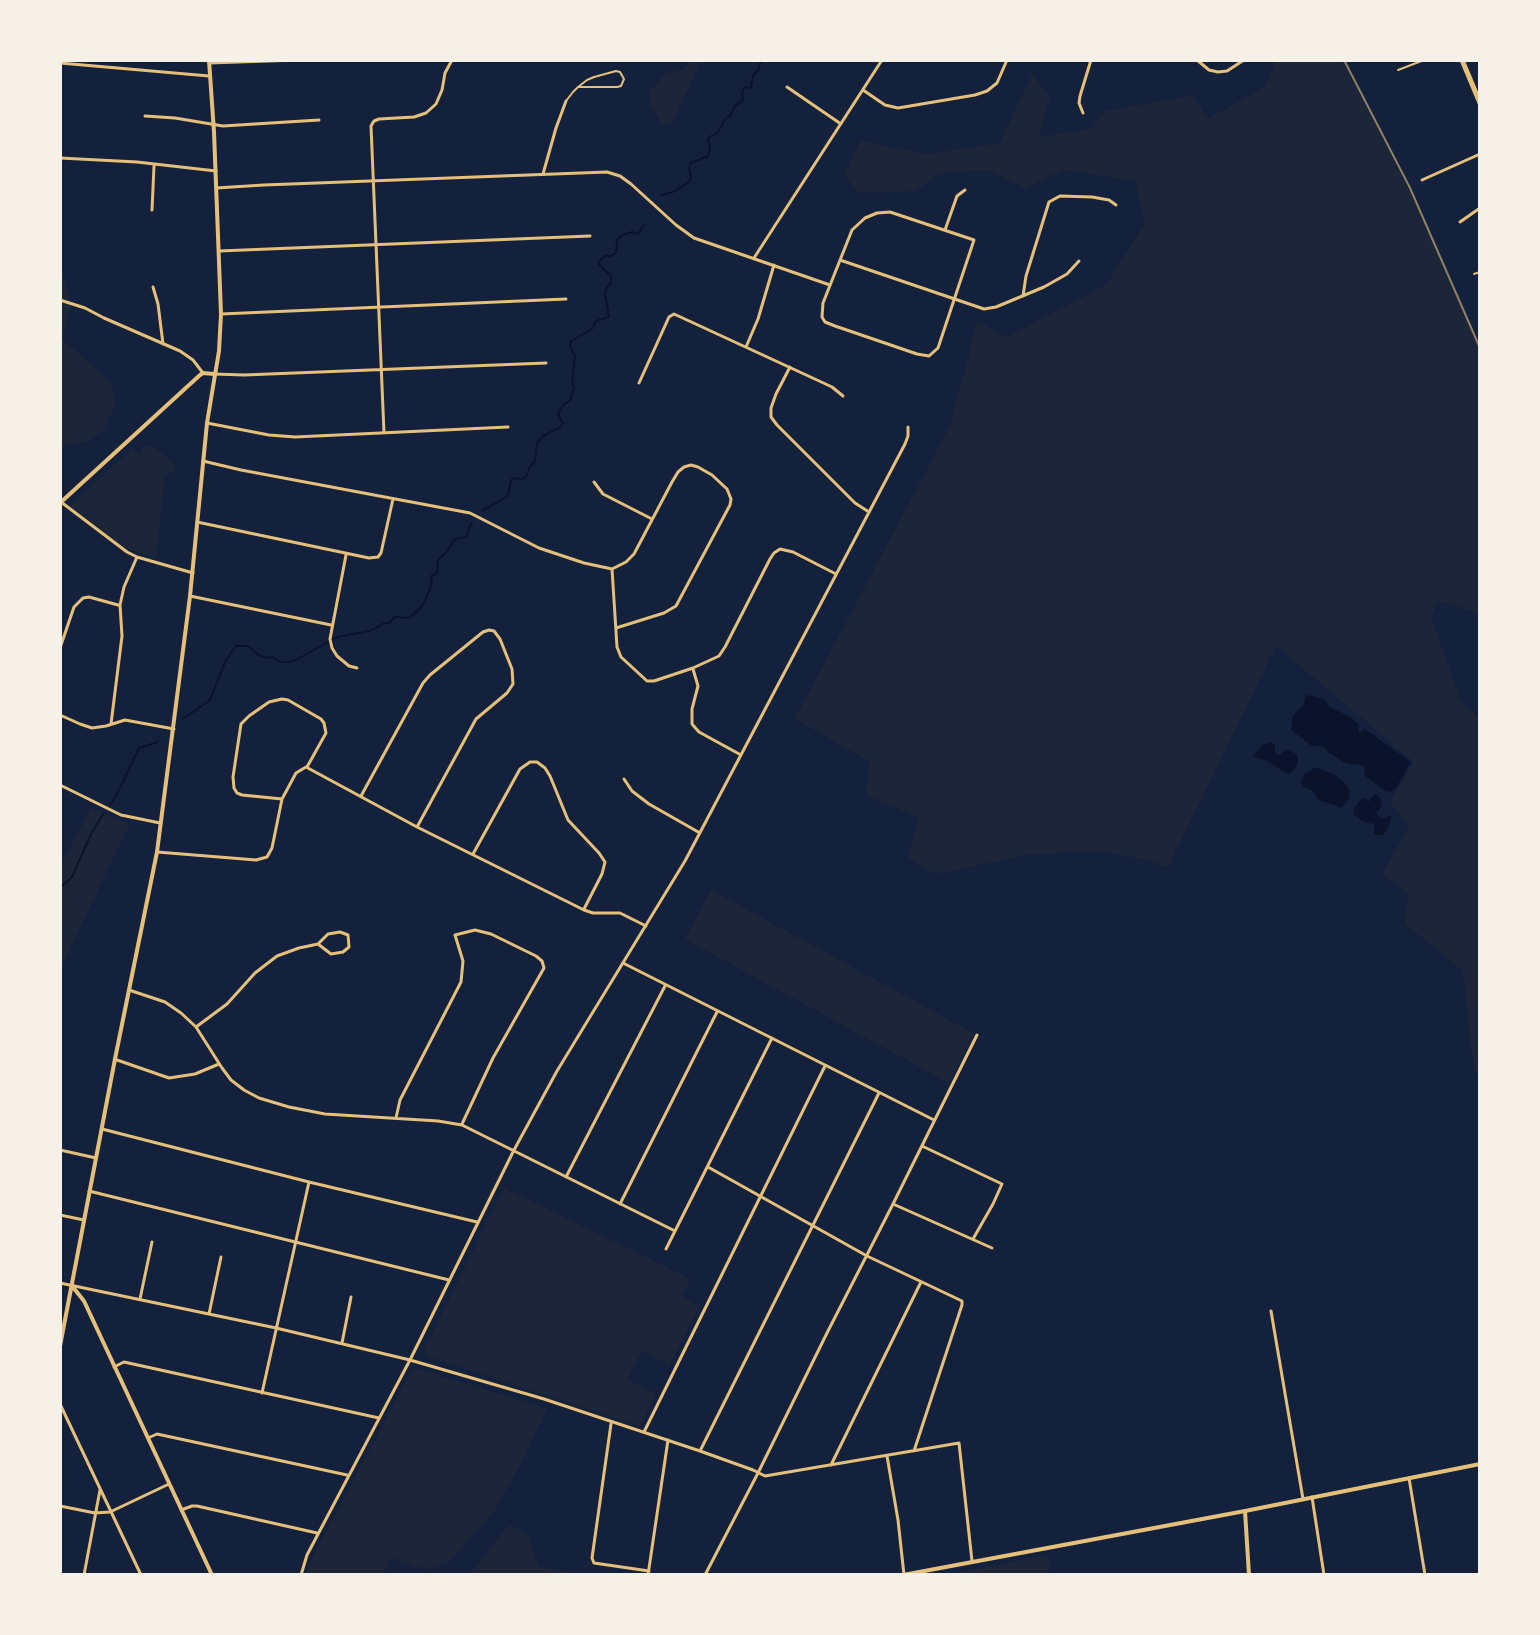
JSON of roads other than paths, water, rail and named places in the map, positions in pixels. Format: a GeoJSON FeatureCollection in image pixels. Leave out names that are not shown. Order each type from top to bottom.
{"type":"FeatureCollection","features":[{"type":"Feature","properties":{"kind":"main road"},"geometry":{"type":"LineString","coordinates":[[1462,60],[1480,103]]}},
{"type":"Feature","properties":{"kind":"main road"},"geometry":{"type":"LineString","coordinates":[[60,1346],[157,852],[193,573],[207,423],[219,351],[219,251],[209,62]]}},
{"type":"Feature","properties":{"kind":"main road"},"geometry":{"type":"LineString","coordinates":[[60,503],[203,373],[214,374]]}},
{"type":"Feature","properties":{"kind":"main road"},"geometry":{"type":"LineString","coordinates":[[72,1286],[84,1301],[212,1575]]}},
{"type":"Feature","properties":{"kind":"main road"},"geometry":{"type":"LineString","coordinates":[[904,1575],[1480,1464]]}},
{"type":"Feature","properties":{"kind":"main road"},"geometry":{"type":"LineString","coordinates":[[1245,1511],[1249,1575]]}},
{"type":"Feature","properties":{"kind":"street"},"geometry":{"type":"LineString","coordinates":[[209,62],[298,60]]}},
{"type":"Feature","properties":{"kind":"street"},"geometry":{"type":"LineString","coordinates":[[384,433],[371,131],[374,121],[426,113],[436,104],[452,60]]}},
{"type":"Feature","properties":{"kind":"street"},"geometry":{"type":"LineString","coordinates":[[754,258],[882,60]]}},
{"type":"Feature","properties":{"kind":"street"},"geometry":{"type":"LineString","coordinates":[[863,90],[885,105],[898,108],[975,95],[997,83],[1007,60]]}},
{"type":"Feature","properties":{"kind":"street"},"geometry":{"type":"LineString","coordinates":[[1083,113],[1080,96],[1091,60]]}},
{"type":"Feature","properties":{"kind":"street"},"geometry":{"type":"LineString","coordinates":[[1197,60],[1209,70],[1218,72],[1227,71],[1244,60]]}},
{"type":"Feature","properties":{"kind":"street"},"geometry":{"type":"LineString","coordinates":[[60,63],[209,76]]}},
{"type":"Feature","properties":{"kind":"street"},"geometry":{"type":"LineString","coordinates":[[787,87],[841,124]]}},
{"type":"Feature","properties":{"kind":"street"},"geometry":{"type":"LineString","coordinates":[[543,174],[566,101]]}},
{"type":"Feature","properties":{"kind":"street"},"geometry":{"type":"LineString","coordinates":[[145,116],[242,126],[319,120]]}},
{"type":"Feature","properties":{"kind":"street"},"geometry":{"type":"LineString","coordinates":[[1422,180],[1480,154]]}},
{"type":"Feature","properties":{"kind":"street"},"geometry":{"type":"LineString","coordinates":[[60,158],[216,171]]}},
{"type":"Feature","properties":{"kind":"street"},"geometry":{"type":"LineString","coordinates":[[152,210],[155,165]]}},
{"type":"Feature","properties":{"kind":"street"},"geometry":{"type":"LineString","coordinates":[[216,188],[607,172],[631,184],[685,232],[705,242],[830,285]]}},
{"type":"Feature","properties":{"kind":"street"},"geometry":{"type":"LineString","coordinates":[[945,230],[957,196],[965,190]]}},
{"type":"Feature","properties":{"kind":"street"},"geometry":{"type":"LineString","coordinates":[[1023,296],[1026,276],[1049,202],[1060,196],[1092,197],[1109,200],[1116,205]]}},
{"type":"Feature","properties":{"kind":"street"},"geometry":{"type":"LineString","coordinates":[[1460,222],[1480,208]]}},
{"type":"Feature","properties":{"kind":"street"},"geometry":{"type":"LineString","coordinates":[[890,212],[974,240],[938,348],[929,356],[825,322],[822,308],[840,260],[852,230],[865,218],[877,213],[890,212]]}},
{"type":"Feature","properties":{"kind":"street"},"geometry":{"type":"LineString","coordinates":[[219,251],[590,236]]}},
{"type":"Feature","properties":{"kind":"street"},"geometry":{"type":"LineString","coordinates":[[840,260],[984,309],[1023,296],[1067,274],[1079,261]]}},
{"type":"Feature","properties":{"kind":"street"},"geometry":{"type":"LineString","coordinates":[[746,347],[774,265]]}},
{"type":"Feature","properties":{"kind":"street"},"geometry":{"type":"LineString","coordinates":[[153,287],[163,344]]}},
{"type":"Feature","properties":{"kind":"street"},"geometry":{"type":"LineString","coordinates":[[221,314],[566,299]]}},
{"type":"Feature","properties":{"kind":"street"},"geometry":{"type":"LineString","coordinates":[[60,300],[83,307],[189,356],[203,373]]}},
{"type":"Feature","properties":{"kind":"street"},"geometry":{"type":"LineString","coordinates":[[639,383],[669,317],[674,314],[832,387],[843,396]]}},
{"type":"Feature","properties":{"kind":"street"},"geometry":{"type":"LineString","coordinates":[[214,374],[546,363]]}},
{"type":"Feature","properties":{"kind":"street"},"geometry":{"type":"LineString","coordinates":[[790,367],[772,403],[774,421],[855,503],[869,512]]}},
{"type":"Feature","properties":{"kind":"street"},"geometry":{"type":"LineString","coordinates":[[207,423],[282,437],[508,427]]}},
{"type":"Feature","properties":{"kind":"street"},"geometry":{"type":"LineString","coordinates":[[301,1575],[318,1533],[410,1360],[514,1150],[557,1071],[700,833],[905,444],[908,427]]}},
{"type":"Feature","properties":{"kind":"street"},"geometry":{"type":"LineString","coordinates":[[203,461],[470,513],[539,548],[612,569],[634,554],[675,477],[684,467],[691,465],[703,469],[730,494],[730,505],[676,606],[664,613],[616,628]]}},
{"type":"Feature","properties":{"kind":"street"},"geometry":{"type":"LineString","coordinates":[[594,482],[603,494],[652,519]]}},
{"type":"Feature","properties":{"kind":"street"},"geometry":{"type":"LineString","coordinates":[[197,522],[346,554],[378,557],[393,499]]}},
{"type":"Feature","properties":{"kind":"street"},"geometry":{"type":"LineString","coordinates":[[60,503],[137,557],[193,573]]}},
{"type":"Feature","properties":{"kind":"street"},"geometry":{"type":"LineString","coordinates":[[612,569],[617,647],[621,657],[647,681],[714,660],[723,652],[774,553],[780,549],[836,574]]}},
{"type":"Feature","properties":{"kind":"street"},"geometry":{"type":"LineString","coordinates":[[346,554],[330,634],[332,648],[341,660],[357,668]]}},
{"type":"Feature","properties":{"kind":"street"},"geometry":{"type":"LineString","coordinates":[[111,724],[122,636],[120,605],[137,557]]}},
{"type":"Feature","properties":{"kind":"street"},"geometry":{"type":"LineString","coordinates":[[190,596],[331,625]]}},
{"type":"Feature","properties":{"kind":"street"},"geometry":{"type":"LineString","coordinates":[[60,648],[74,607],[83,598],[120,605]]}},
{"type":"Feature","properties":{"kind":"street"},"geometry":{"type":"LineString","coordinates":[[361,796],[423,683],[483,632],[494,631],[512,669],[513,684],[507,693],[476,719],[417,827]]}},
{"type":"Feature","properties":{"kind":"street"},"geometry":{"type":"LineString","coordinates":[[693,668],[698,686],[692,724],[699,732],[741,755]]}},
{"type":"Feature","properties":{"kind":"street"},"geometry":{"type":"LineString","coordinates":[[157,852],[256,860],[267,857],[272,848],[282,799],[296,773],[306,767],[326,733],[321,719],[282,699],[269,702],[241,724],[233,777],[237,793],[282,799]]}},
{"type":"Feature","properties":{"kind":"street"},"geometry":{"type":"LineString","coordinates":[[60,715],[92,728],[125,720],[174,729]]}},
{"type":"Feature","properties":{"kind":"street"},"geometry":{"type":"LineString","coordinates":[[473,854],[520,769],[530,762],[542,764],[568,820],[605,862],[584,910]]}},
{"type":"Feature","properties":{"kind":"street"},"geometry":{"type":"LineString","coordinates":[[306,767],[417,827],[584,910],[620,913],[646,926]]}},
{"type":"Feature","properties":{"kind":"street"},"geometry":{"type":"LineString","coordinates":[[624,779],[632,791],[649,804],[700,833]]}},
{"type":"Feature","properties":{"kind":"street"},"geometry":{"type":"LineString","coordinates":[[60,792],[62,786],[121,815],[161,824]]}},
{"type":"Feature","properties":{"kind":"street"},"geometry":{"type":"LineString","coordinates":[[396,1118],[400,1100],[462,978],[463,956],[455,935],[475,930],[536,956],[544,968],[493,1058],[462,1125]]}},
{"type":"Feature","properties":{"kind":"street"},"geometry":{"type":"LineString","coordinates":[[196,1027],[227,1004],[269,961],[286,952],[318,944],[328,934],[340,932],[348,935],[349,947],[343,952],[331,954],[318,944]]}},
{"type":"Feature","properties":{"kind":"street"},"geometry":{"type":"LineString","coordinates":[[623,963],[934,1120]]}},
{"type":"Feature","properties":{"kind":"street"},"geometry":{"type":"LineString","coordinates":[[566,1177],[665,986]]}},
{"type":"Feature","properties":{"kind":"street"},"geometry":{"type":"LineString","coordinates":[[129,990],[165,1002],[181,1013],[196,1027],[219,1064],[237,1085],[267,1101],[325,1114],[462,1125],[675,1231]]}},
{"type":"Feature","properties":{"kind":"street"},"geometry":{"type":"LineString","coordinates":[[620,1204],[717,1012]]}},
{"type":"Feature","properties":{"kind":"street"},"geometry":{"type":"LineString","coordinates":[[705,1575],[977,1035]]}},
{"type":"Feature","properties":{"kind":"street"},"geometry":{"type":"LineString","coordinates":[[666,1249],[772,1038]]}},
{"type":"Feature","properties":{"kind":"street"},"geometry":{"type":"LineString","coordinates":[[115,1059],[169,1078],[182,1078],[219,1064]]}},
{"type":"Feature","properties":{"kind":"street"},"geometry":{"type":"LineString","coordinates":[[644,1432],[825,1066]]}},
{"type":"Feature","properties":{"kind":"street"},"geometry":{"type":"LineString","coordinates":[[700,1451],[879,1093]]}},
{"type":"Feature","properties":{"kind":"street"},"geometry":{"type":"LineString","coordinates":[[102,1129],[477,1222]]}},
{"type":"Feature","properties":{"kind":"street"},"geometry":{"type":"LineString","coordinates":[[922,1146],[1002,1184],[973,1239]]}},
{"type":"Feature","properties":{"kind":"street"},"geometry":{"type":"LineString","coordinates":[[60,1150],[96,1158]]}},
{"type":"Feature","properties":{"kind":"street"},"geometry":{"type":"LineString","coordinates":[[708,1167],[867,1256],[960,1299],[962,1305],[914,1451]]}},
{"type":"Feature","properties":{"kind":"street"},"geometry":{"type":"LineString","coordinates":[[262,1393],[309,1182]]}},
{"type":"Feature","properties":{"kind":"street"},"geometry":{"type":"LineString","coordinates":[[89,1191],[449,1280]]}},
{"type":"Feature","properties":{"kind":"street"},"geometry":{"type":"LineString","coordinates":[[893,1204],[992,1248]]}},
{"type":"Feature","properties":{"kind":"street"},"geometry":{"type":"LineString","coordinates":[[60,1215],[84,1220]]}},
{"type":"Feature","properties":{"kind":"street"},"geometry":{"type":"LineString","coordinates":[[140,1299],[152,1242]]}},
{"type":"Feature","properties":{"kind":"street"},"geometry":{"type":"LineString","coordinates":[[209,1314],[221,1257]]}},
{"type":"Feature","properties":{"kind":"street"},"geometry":{"type":"LineString","coordinates":[[831,1465],[922,1282]]}},
{"type":"Feature","properties":{"kind":"street"},"geometry":{"type":"LineString","coordinates":[[60,1283],[276,1328],[410,1360],[544,1399],[765,1476],[959,1443],[972,1562]]}},
{"type":"Feature","properties":{"kind":"street"},"geometry":{"type":"LineString","coordinates":[[342,1343],[351,1297]]}},
{"type":"Feature","properties":{"kind":"street"},"geometry":{"type":"LineString","coordinates":[[1271,1311],[1303,1499]]}},
{"type":"Feature","properties":{"kind":"street"},"geometry":{"type":"LineString","coordinates":[[114,1367],[124,1362],[379,1418]]}},
{"type":"Feature","properties":{"kind":"street"},"geometry":{"type":"LineString","coordinates":[[60,1404],[141,1575]]}},
{"type":"Feature","properties":{"kind":"street"},"geometry":{"type":"LineString","coordinates":[[611,1422],[592,1558],[594,1563],[648,1573],[668,1440]]}},
{"type":"Feature","properties":{"kind":"street"},"geometry":{"type":"LineString","coordinates":[[148,1438],[157,1434],[349,1476]]}},
{"type":"Feature","properties":{"kind":"street"},"geometry":{"type":"LineString","coordinates":[[887,1456],[904,1575]]}},
{"type":"Feature","properties":{"kind":"street"},"geometry":{"type":"LineString","coordinates":[[1409,1478],[1425,1575]]}},
{"type":"Feature","properties":{"kind":"street"},"geometry":{"type":"LineString","coordinates":[[60,1506],[95,1513],[110,1512],[169,1484]]}},
{"type":"Feature","properties":{"kind":"street"},"geometry":{"type":"LineString","coordinates":[[84,1575],[100,1490]]}},
{"type":"Feature","properties":{"kind":"street"},"geometry":{"type":"LineString","coordinates":[[1312,1497],[1324,1575]]}},
{"type":"Feature","properties":{"kind":"street"},"geometry":{"type":"LineString","coordinates":[[181,1510],[197,1506],[318,1533]]}},
{"type":"Feature","properties":{"kind":"lane"},"geometry":{"type":"LineString","coordinates":[[1398,70],[1424,60]]}},
{"type":"Feature","properties":{"kind":"lane"},"geometry":{"type":"LineString","coordinates":[[566,101],[578,87],[594,77],[611,71],[620,72],[624,79],[617,87],[578,87]]}},
{"type":"Feature","properties":{"kind":"lane"},"geometry":{"type":"LineString","coordinates":[[1474,274],[1480,272]]}},
{"type":"Feature","properties":{"kind":"waterway"},"geometry":{"type":"LineString","coordinates":[[661,195],[689,182],[691,163],[708,156],[708,138],[718,132],[735,106],[743,100],[742,92],[745,87],[751,88],[761,60]]}},
{"type":"Feature","properties":{"kind":"waterway"},"geometry":{"type":"LineString","coordinates":[[482,511],[508,496],[511,480],[526,477],[535,461],[537,443],[563,423],[558,415],[564,404],[570,401],[574,388],[575,356],[571,341],[592,329],[596,321],[609,317],[605,293],[611,276],[598,263],[605,256],[616,253],[617,240],[622,235],[638,234],[644,225]]}},
{"type":"Feature","properties":{"kind":"waterway"},"geometry":{"type":"LineString","coordinates":[[183,719],[210,700],[226,660],[236,646],[248,646],[266,658],[287,662],[337,637],[370,631],[395,617],[410,618],[423,605],[432,584],[431,576],[437,573],[438,560],[455,539],[466,537],[472,522]]}},
{"type":"Feature","properties":{"kind":"waterway"},"geometry":{"type":"LineString","coordinates":[[110,805],[139,748],[158,742]]}},
{"type":"Feature","properties":{"kind":"waterway"},"geometry":{"type":"LineString","coordinates":[[60,888],[72,877],[103,814]]}},
{"type":"Feature","properties":{"kind":"railway"},"geometry":{"type":"LineString","coordinates":[[1344,60],[1410,188],[1480,348]]}}]}
